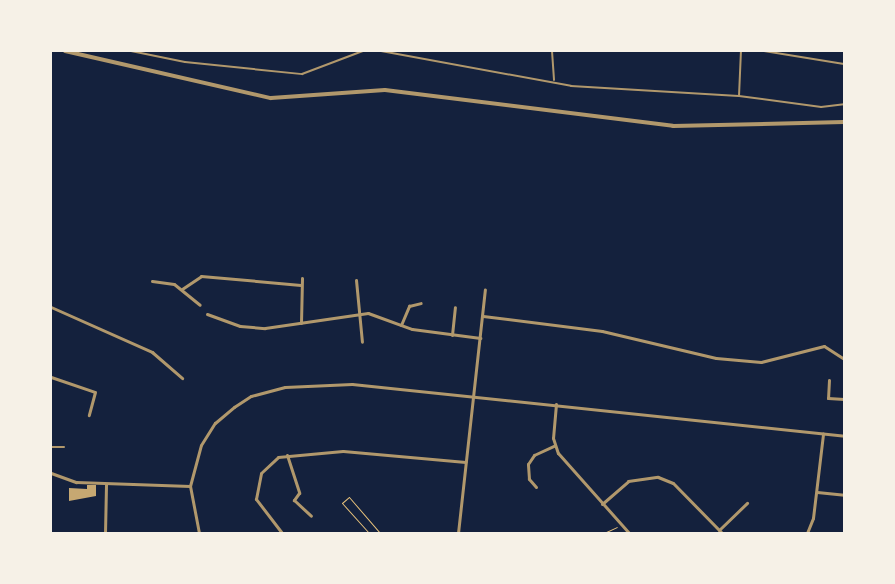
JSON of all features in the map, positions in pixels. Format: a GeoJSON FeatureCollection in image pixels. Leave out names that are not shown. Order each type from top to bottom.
{"type":"FeatureCollection","features":[{"type":"Feature","properties":{"kind":"street"},"geometry":{"type":"LineString","coordinates":[[65,51],[271,98],[385,90],[673,126],[844,122]]}},
{"type":"Feature","properties":{"kind":"street"},"geometry":{"type":"LineString","coordinates":[[182,289],[201,276],[301,285]]}},
{"type":"Feature","properties":{"kind":"street"},"geometry":{"type":"LineString","coordinates":[[301,323],[302,278]]}},
{"type":"Feature","properties":{"kind":"street"},"geometry":{"type":"LineString","coordinates":[[356,280],[361,314],[362,342]]}},
{"type":"Feature","properties":{"kind":"street"},"geometry":{"type":"LineString","coordinates":[[152,281],[182,289],[200,305]]}},
{"type":"Feature","properties":{"kind":"street"},"geometry":{"type":"LineString","coordinates":[[458,533],[485,290]]}},
{"type":"Feature","properties":{"kind":"street"},"geometry":{"type":"LineString","coordinates":[[401,325],[408,306],[420,303]]}},
{"type":"Feature","properties":{"kind":"street"},"geometry":{"type":"LineString","coordinates":[[51,307],[157,355],[182,378]]}},
{"type":"Feature","properties":{"kind":"street"},"geometry":{"type":"LineString","coordinates":[[452,335],[455,307]]}},
{"type":"Feature","properties":{"kind":"street"},"geometry":{"type":"LineString","coordinates":[[207,314],[240,326],[301,323],[361,314],[401,325],[452,335],[480,338]]}},
{"type":"Feature","properties":{"kind":"street"},"geometry":{"type":"LineString","coordinates":[[482,316],[602,331],[716,358],[761,362],[824,346],[844,358]]}},
{"type":"Feature","properties":{"kind":"street"},"geometry":{"type":"LineString","coordinates":[[51,377],[96,392],[89,415]]}},
{"type":"Feature","properties":{"kind":"street"},"geometry":{"type":"LineString","coordinates":[[829,380],[828,398],[844,399]]}},
{"type":"Feature","properties":{"kind":"street"},"geometry":{"type":"LineString","coordinates":[[199,533],[190,486],[198,452],[215,423],[251,396],[270,390],[352,384],[474,395],[844,436]]}},
{"type":"Feature","properties":{"kind":"street"},"geometry":{"type":"LineString","coordinates":[[556,404],[554,445],[563,462],[630,533]]}},
{"type":"Feature","properties":{"kind":"street"},"geometry":{"type":"LineString","coordinates":[[807,533],[817,492],[823,434]]}},
{"type":"Feature","properties":{"kind":"street"},"geometry":{"type":"LineString","coordinates":[[536,487],[529,479],[528,464],[534,454],[554,445]]}},
{"type":"Feature","properties":{"kind":"street"},"geometry":{"type":"LineString","coordinates":[[282,533],[262,512],[257,485],[269,464],[287,455],[343,451],[466,462]]}},
{"type":"Feature","properties":{"kind":"street"},"geometry":{"type":"LineString","coordinates":[[287,455],[299,493],[294,500],[311,516]]}},
{"type":"Feature","properties":{"kind":"street"},"geometry":{"type":"LineString","coordinates":[[51,473],[76,482],[190,486]]}},
{"type":"Feature","properties":{"kind":"street"},"geometry":{"type":"LineString","coordinates":[[602,504],[628,482],[658,477],[673,483],[721,531],[747,503]]}},
{"type":"Feature","properties":{"kind":"street"},"geometry":{"type":"LineString","coordinates":[[105,533],[106,484]]}},
{"type":"Feature","properties":{"kind":"street"},"geometry":{"type":"LineString","coordinates":[[817,492],[844,495]]}},
{"type":"Feature","properties":{"kind":"lane"},"geometry":{"type":"LineString","coordinates":[[131,51],[186,62],[302,74],[363,51]]}},
{"type":"Feature","properties":{"kind":"lane"},"geometry":{"type":"LineString","coordinates":[[381,51],[581,86],[739,96],[821,107],[844,104]]}},
{"type":"Feature","properties":{"kind":"lane"},"geometry":{"type":"LineString","coordinates":[[552,51],[554,80]]}},
{"type":"Feature","properties":{"kind":"lane"},"geometry":{"type":"LineString","coordinates":[[739,96],[741,51]]}},
{"type":"Feature","properties":{"kind":"lane"},"geometry":{"type":"LineString","coordinates":[[764,51],[844,64]]}},
{"type":"Feature","properties":{"kind":"lane"},"geometry":{"type":"LineString","coordinates":[[51,447],[64,447]]}},
{"type":"Feature","properties":{"kind":"path"},"geometry":{"type":"LineString","coordinates":[[369,533],[342,503],[349,497],[380,533]]}},
{"type":"Feature","properties":{"kind":"path"},"geometry":{"type":"LineString","coordinates":[[604,533],[621,524]]}},
{"type":"Feature","properties":{"kind":"building"},"geometry":{"type":"Polygon","coordinates":[[[87,485],[96,485],[96,496],[69,501],[69,488],[87,489],[87,485]]]}}]}
